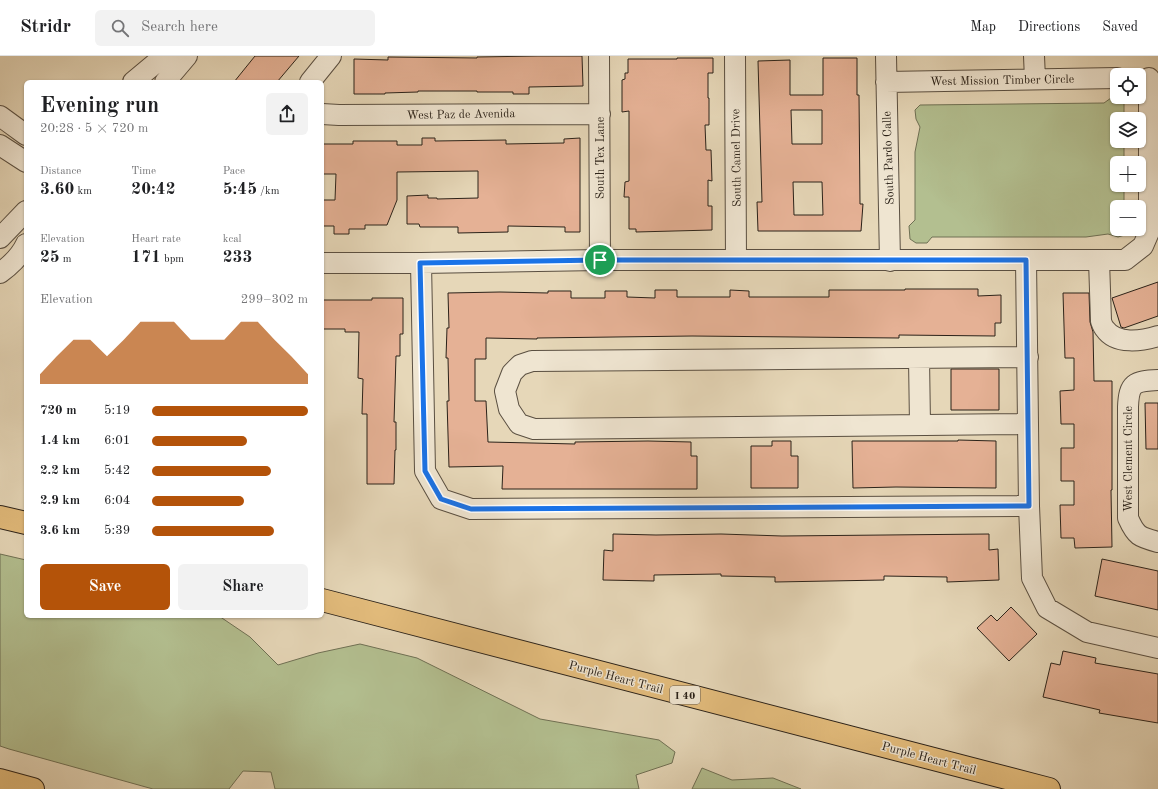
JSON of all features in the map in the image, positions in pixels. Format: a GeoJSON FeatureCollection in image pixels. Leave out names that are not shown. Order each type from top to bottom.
{"type":"FeatureCollection","features":[{"type":"Feature","properties":{"kind":"highway"},"geometry":{"type":"LineString","coordinates":[[0,517],[24,523]]}},
{"type":"Feature","properties":{"kind":"highway","name":"Purple Heart Trail"},"geometry":{"type":"LineString","coordinates":[[324,601],[1048,789]]}},
{"type":"Feature","properties":{"kind":"highway"},"geometry":{"type":"LineString","coordinates":[[0,780],[33,789]]}},
{"type":"Feature","properties":{"kind":"street"},"geometry":{"type":"LineString","coordinates":[[135,80],[164,56]]}},
{"type":"Feature","properties":{"kind":"street"},"geometry":{"type":"LineString","coordinates":[[167,80],[186,56]]}},
{"type":"Feature","properties":{"kind":"street"},"geometry":{"type":"LineString","coordinates":[[312,80],[331,56]]}},
{"type":"Feature","properties":{"kind":"street","name":"South Tex Lane"},"geometry":{"type":"LineString","coordinates":[[599,56],[600,260]]}},
{"type":"Feature","properties":{"kind":"street","name":"South Camel Drive"},"geometry":{"type":"LineString","coordinates":[[735,56],[736,260]]}},
{"type":"Feature","properties":{"kind":"street","name":"South Pardo Calle"},"geometry":{"type":"LineString","coordinates":[[886,56],[890,261]]}},
{"type":"Feature","properties":{"kind":"street"},"geometry":{"type":"LineString","coordinates":[[1034,56],[1035,79]]}},
{"type":"Feature","properties":{"kind":"street","name":"West Mission Timber Circle"},"geometry":{"type":"LineString","coordinates":[[886,82],[1110,78]]}},
{"type":"Feature","properties":{"kind":"street"},"geometry":{"type":"LineString","coordinates":[[324,263],[600,260],[1125,260],[1143,246],[1149,232],[1149,78]]}},
{"type":"Feature","properties":{"kind":"street","name":"West Paz de Avenida"},"geometry":{"type":"LineString","coordinates":[[324,114],[600,114]]}},
{"type":"Feature","properties":{"kind":"street"},"geometry":{"type":"LineString","coordinates":[[0,116],[24,134]]}},
{"type":"Feature","properties":{"kind":"street"},"geometry":{"type":"LineString","coordinates":[[0,145],[24,161]]}},
{"type":"Feature","properties":{"kind":"street"},"geometry":{"type":"LineString","coordinates":[[0,238],[24,213]]}},
{"type":"Feature","properties":{"kind":"street"},"geometry":{"type":"LineString","coordinates":[[0,273],[11,265],[24,247]]}},
{"type":"Feature","properties":{"kind":"street"},"geometry":{"type":"LineString","coordinates":[[1026,260],[1029,506],[1032,578],[1047,608],[1087,632],[1158,648]]}},
{"type":"Feature","properties":{"kind":"street"},"geometry":{"type":"LineString","coordinates":[[1099,260],[1101,321],[1105,330],[1112,336],[1121,340],[1132,341],[1150,339],[1158,336]]}},
{"type":"Feature","properties":{"kind":"street"},"geometry":{"type":"LineString","coordinates":[[420,263],[425,471],[441,499],[471,509],[1029,506]]}},
{"type":"Feature","properties":{"kind":"street"},"geometry":{"type":"LineString","coordinates":[[1028,357],[532,361],[520,365],[512,373],[505,391],[509,409],[519,424],[534,429],[1028,424]]}},
{"type":"Feature","properties":{"kind":"street"},"geometry":{"type":"LineString","coordinates":[[919,358],[920,425]]}},
{"type":"Feature","properties":{"kind":"street","name":"West Clement Circle"},"geometry":{"type":"LineString","coordinates":[[1158,380],[1140,382],[1132,386],[1128,394],[1128,518],[1134,532],[1147,539],[1158,542]]}},
{"type":"Feature","properties":{"kind":"green space"},"geometry":{"type":"Polygon","coordinates":[[[1110,99],[1110,104],[1124,104],[1124,112],[1110,112],[1110,148],[1124,148],[1124,156],[1110,156],[1110,192],[1124,192],[1124,200],[1110,200],[1110,235],[1086,237],[932,237],[927,243],[916,243],[910,239],[909,226],[915,220],[915,152],[920,127],[916,119],[915,110],[920,105],[1104,103],[1110,99]]]}},
{"type":"Feature","properties":{"kind":"green space"},"geometry":{"type":"Polygon","coordinates":[[[0,554],[24,560],[24,618],[222,618],[250,637],[278,665],[318,653],[360,644],[417,658],[540,719],[659,740],[675,752],[672,763],[636,775],[639,789],[275,789],[271,772],[243,771],[229,789],[153,789],[0,746],[0,554]]]}},
{"type":"Feature","properties":{"kind":"green space"},"geometry":{"type":"Polygon","coordinates":[[[702,768],[732,780],[773,778],[801,789],[692,789],[702,768]]]}},
{"type":"Feature","properties":{"kind":"building"},"geometry":{"type":"Polygon","coordinates":[[[255,56],[299,56],[279,80],[236,80],[255,56]]]}},
{"type":"Feature","properties":{"kind":"building"},"geometry":{"type":"Polygon","coordinates":[[[582,56],[583,86],[529,87],[529,94],[477,91],[418,91],[385,94],[354,94],[354,59],[388,60],[388,57],[477,58],[582,56]]]}},
{"type":"Feature","properties":{"kind":"building"},"geometry":{"type":"Polygon","coordinates":[[[713,58],[713,73],[708,73],[709,125],[705,125],[706,150],[711,150],[712,181],[708,180],[708,206],[712,206],[712,230],[636,232],[636,229],[629,229],[629,197],[624,197],[625,182],[629,181],[629,111],[622,112],[622,80],[625,79],[625,73],[628,73],[628,59],[713,58]]]}},
{"type":"Feature","properties":{"kind":"building"},"geometry":{"type":"Polygon","coordinates":[[[823,58],[857,58],[857,95],[859,95],[860,204],[863,204],[861,231],[758,231],[757,202],[762,202],[758,61],[790,60],[790,95],[823,95],[823,58]],[[791,110],[792,144],[822,144],[822,110],[791,110]],[[793,182],[794,215],[823,215],[822,182],[793,182]]]}},
{"type":"Feature","properties":{"kind":"building"},"geometry":{"type":"Polygon","coordinates":[[[422,138],[435,138],[435,141],[506,140],[506,144],[564,143],[564,139],[580,138],[580,232],[565,232],[565,227],[508,226],[508,232],[458,233],[458,227],[420,227],[419,224],[407,224],[407,196],[428,195],[428,198],[437,199],[478,198],[478,171],[397,172],[397,200],[387,225],[365,225],[365,229],[349,229],[349,234],[334,234],[334,226],[324,226],[324,200],[335,200],[336,174],[324,174],[324,144],[353,144],[353,141],[397,141],[397,145],[422,145],[422,138]]]}},
{"type":"Feature","properties":{"kind":"building"},"geometry":{"type":"Polygon","coordinates":[[[1158,282],[1158,316],[1124,328],[1121,327],[1112,298],[1158,282]]]}},
{"type":"Feature","properties":{"kind":"building"},"geometry":{"type":"Polygon","coordinates":[[[978,289],[978,296],[1001,295],[1001,323],[995,323],[995,336],[899,335],[899,338],[692,336],[537,339],[486,338],[486,359],[475,359],[475,401],[486,401],[488,442],[575,444],[575,442],[691,442],[691,456],[697,456],[697,489],[502,489],[503,466],[449,467],[447,401],[449,401],[448,358],[446,358],[447,328],[449,328],[448,293],[548,293],[548,291],[571,291],[571,298],[605,298],[605,291],[627,291],[627,297],[655,298],[655,290],[677,290],[677,297],[730,297],[730,290],[749,291],[749,297],[829,297],[829,290],[978,289]]]}},
{"type":"Feature","properties":{"kind":"building"},"geometry":{"type":"Polygon","coordinates":[[[1063,293],[1089,293],[1090,322],[1093,332],[1094,381],[1112,381],[1112,547],[1075,548],[1074,538],[1061,538],[1060,505],[1074,505],[1074,481],[1061,481],[1061,448],[1074,448],[1074,424],[1061,424],[1060,391],[1074,390],[1074,358],[1065,358],[1063,293]]]}},
{"type":"Feature","properties":{"kind":"building"},"geometry":{"type":"Polygon","coordinates":[[[372,298],[403,298],[403,334],[400,334],[400,356],[396,356],[394,422],[396,422],[396,450],[394,484],[367,484],[367,414],[362,414],[363,379],[358,378],[359,332],[345,332],[345,329],[324,329],[324,300],[372,300],[372,298]]]}},
{"type":"Feature","properties":{"kind":"building"},"geometry":{"type":"Polygon","coordinates":[[[951,369],[999,369],[999,410],[951,410],[951,369]]]}},
{"type":"Feature","properties":{"kind":"building"},"geometry":{"type":"Polygon","coordinates":[[[1145,403],[1158,403],[1158,449],[1146,449],[1145,403]]]}},
{"type":"Feature","properties":{"kind":"building"},"geometry":{"type":"Polygon","coordinates":[[[772,441],[791,441],[791,456],[798,456],[798,488],[751,488],[751,446],[772,446],[772,441]]]}},
{"type":"Feature","properties":{"kind":"building"},"geometry":{"type":"Polygon","coordinates":[[[852,441],[996,441],[996,488],[853,488],[852,441]]]}},
{"type":"Feature","properties":{"kind":"building"},"geometry":{"type":"Polygon","coordinates":[[[613,534],[721,534],[782,536],[989,534],[989,550],[998,549],[999,580],[947,582],[947,577],[884,576],[884,580],[775,582],[775,577],[721,576],[721,574],[654,575],[654,581],[603,580],[604,550],[613,551],[613,534]]]}},
{"type":"Feature","properties":{"kind":"building"},"geometry":{"type":"Polygon","coordinates":[[[1102,559],[1158,571],[1158,610],[1095,596],[1102,559]]]}},
{"type":"Feature","properties":{"kind":"building"},"geometry":{"type":"Polygon","coordinates":[[[1011,607],[1037,634],[1009,661],[977,628],[991,615],[997,621],[1011,607]]]}},
{"type":"Feature","properties":{"kind":"building"},"geometry":{"type":"Polygon","coordinates":[[[1063,651],[1096,658],[1095,663],[1158,674],[1158,723],[1099,713],[1100,710],[1043,697],[1051,663],[1060,665],[1063,651]]]}},
{"type":"Feature","properties":{"kind":"route"},"geometry":{"type":"LineString","coordinates":[[600,260],[1026,260],[1029,506],[471,509],[441,499],[425,471],[420,263],[600,260]]}}]}
